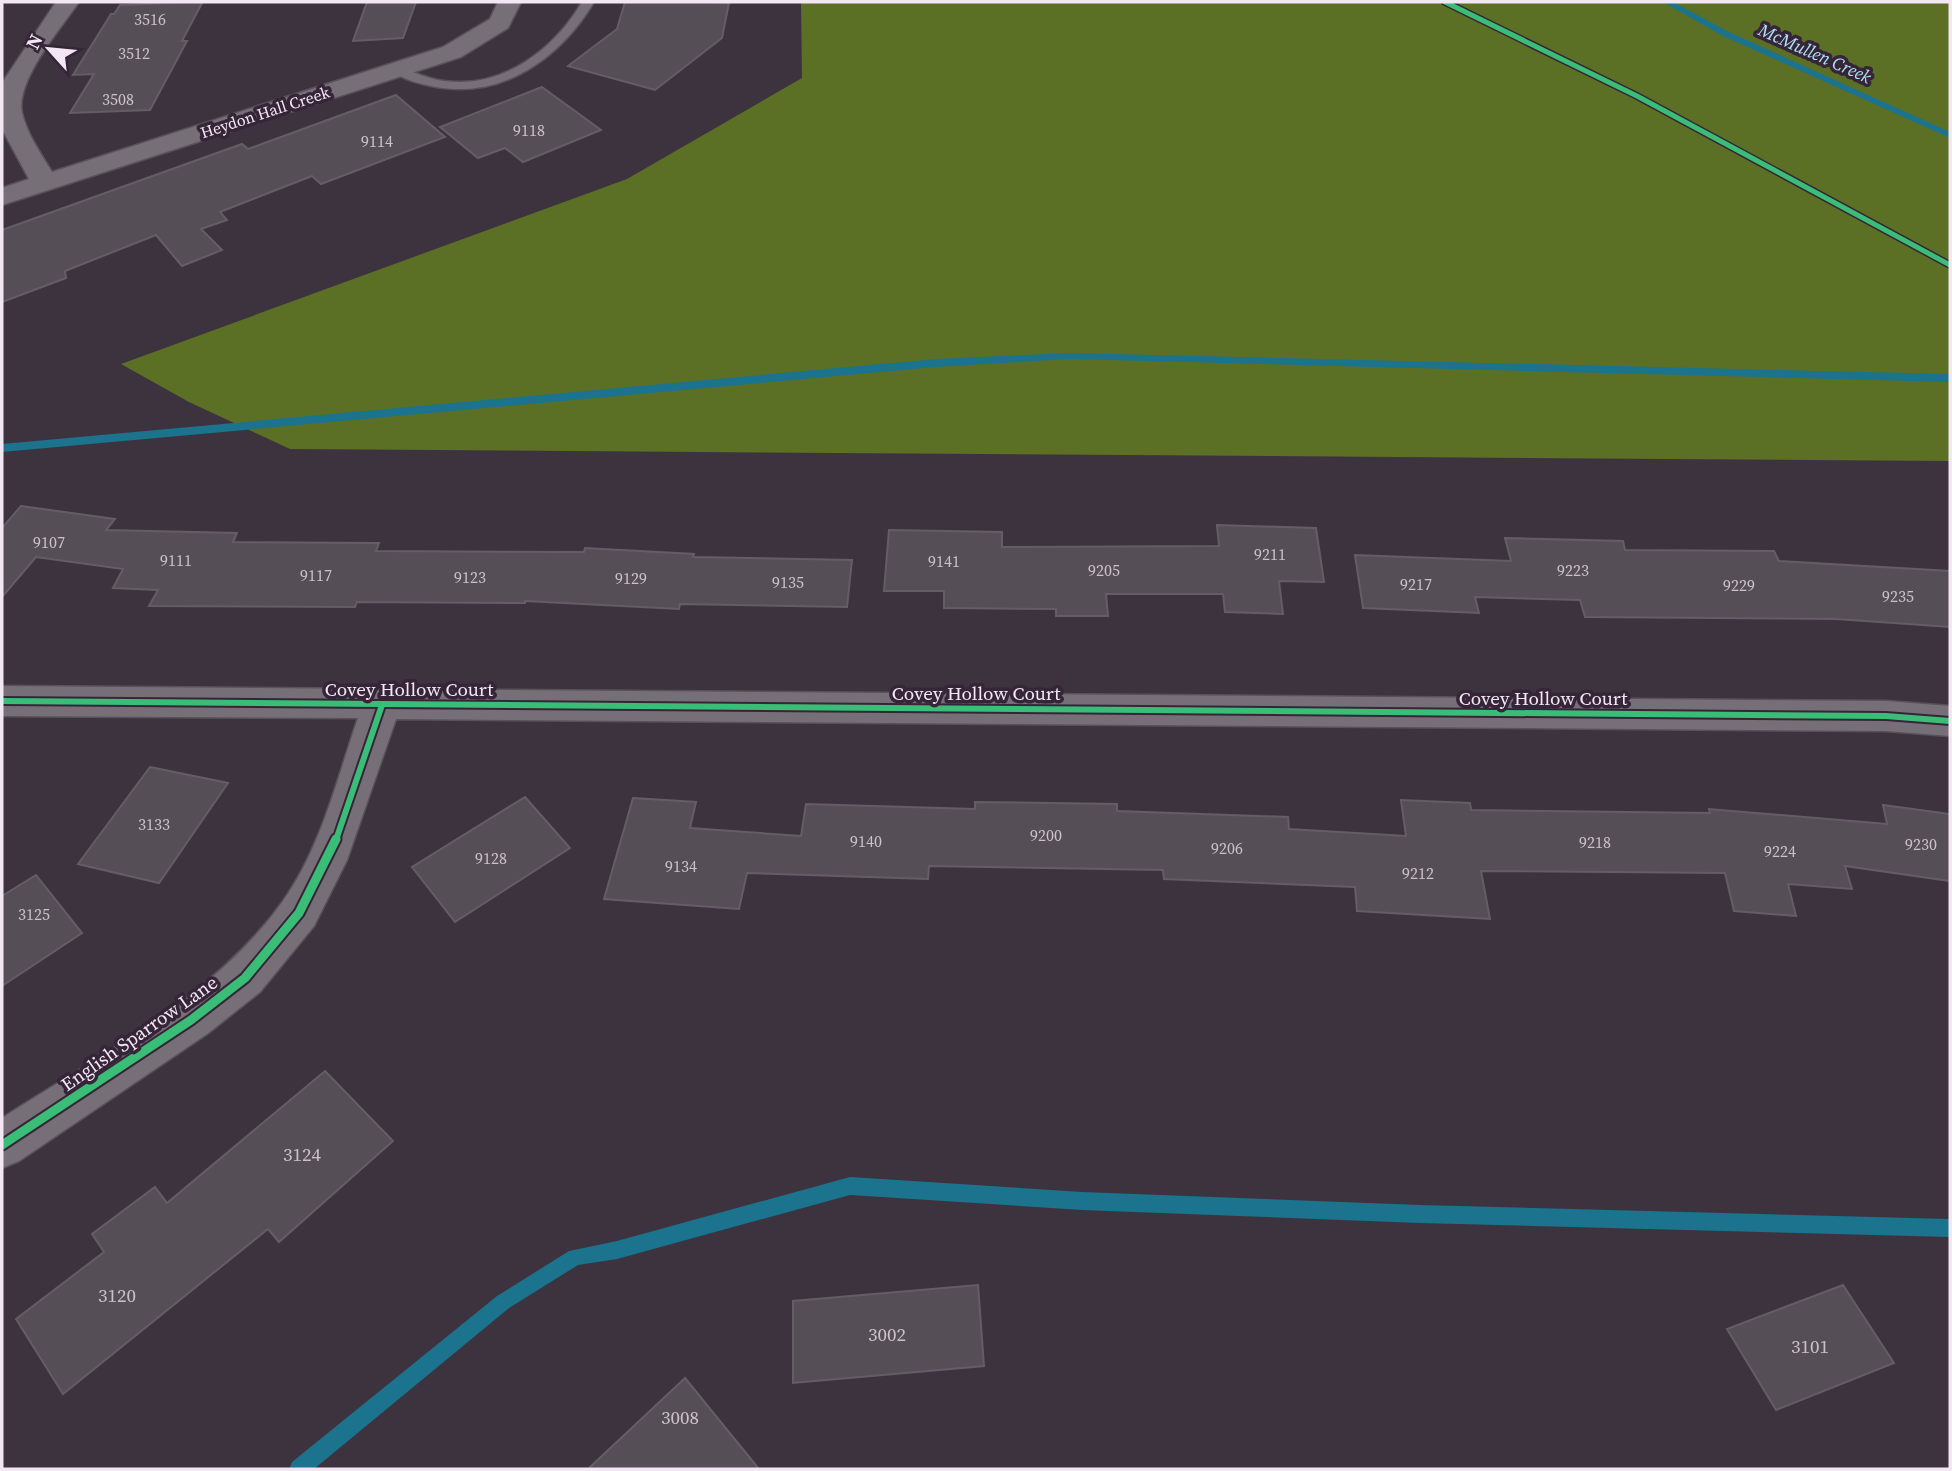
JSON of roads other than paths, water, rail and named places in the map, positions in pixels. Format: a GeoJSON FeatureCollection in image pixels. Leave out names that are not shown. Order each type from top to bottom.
{"type":"FeatureCollection","features":[{"type":"Feature","properties":{"kind":"street"},"geometry":{"type":"LineString","coordinates":[[44,182],[15,129],[8,103],[14,83],[67,2]]}},
{"type":"Feature","properties":{"kind":"street","name":"Heydon Hall Creek"},"geometry":{"type":"LineString","coordinates":[[2,197],[452,52],[500,23],[509,2]]}},
{"type":"Feature","properties":{"kind":"street","name":"Covey Hollow Court"},"geometry":{"type":"LineString","coordinates":[[2,702],[1886,716],[1950,722]]}},
{"type":"Feature","properties":{"kind":"street","name":"English Sparrow Lane"},"geometry":{"type":"LineString","coordinates":[[2,1145],[191,1020],[246,978],[299,913],[333,848],[382,705]]}},
{"type":"Feature","properties":{"kind":"lane"},"geometry":{"type":"LineString","coordinates":[[397,70],[422,81],[444,84],[501,79],[548,54],[572,31],[588,2]]}},
{"type":"Feature","properties":{"kind":"waterway","name":"McMullen Creek"},"geometry":{"type":"LineString","coordinates":[[1667,2],[1726,34],[1950,135]]}},
{"type":"Feature","properties":{"kind":"waterway"},"geometry":{"type":"LineString","coordinates":[[2,448],[936,363],[1069,356],[1950,378]]}},
{"type":"Feature","properties":{"kind":"waterway"},"geometry":{"type":"LineString","coordinates":[[299,1469],[503,1302],[575,1257],[617,1250],[850,1186],[1082,1201],[1420,1214],[1950,1228]]}}]}
